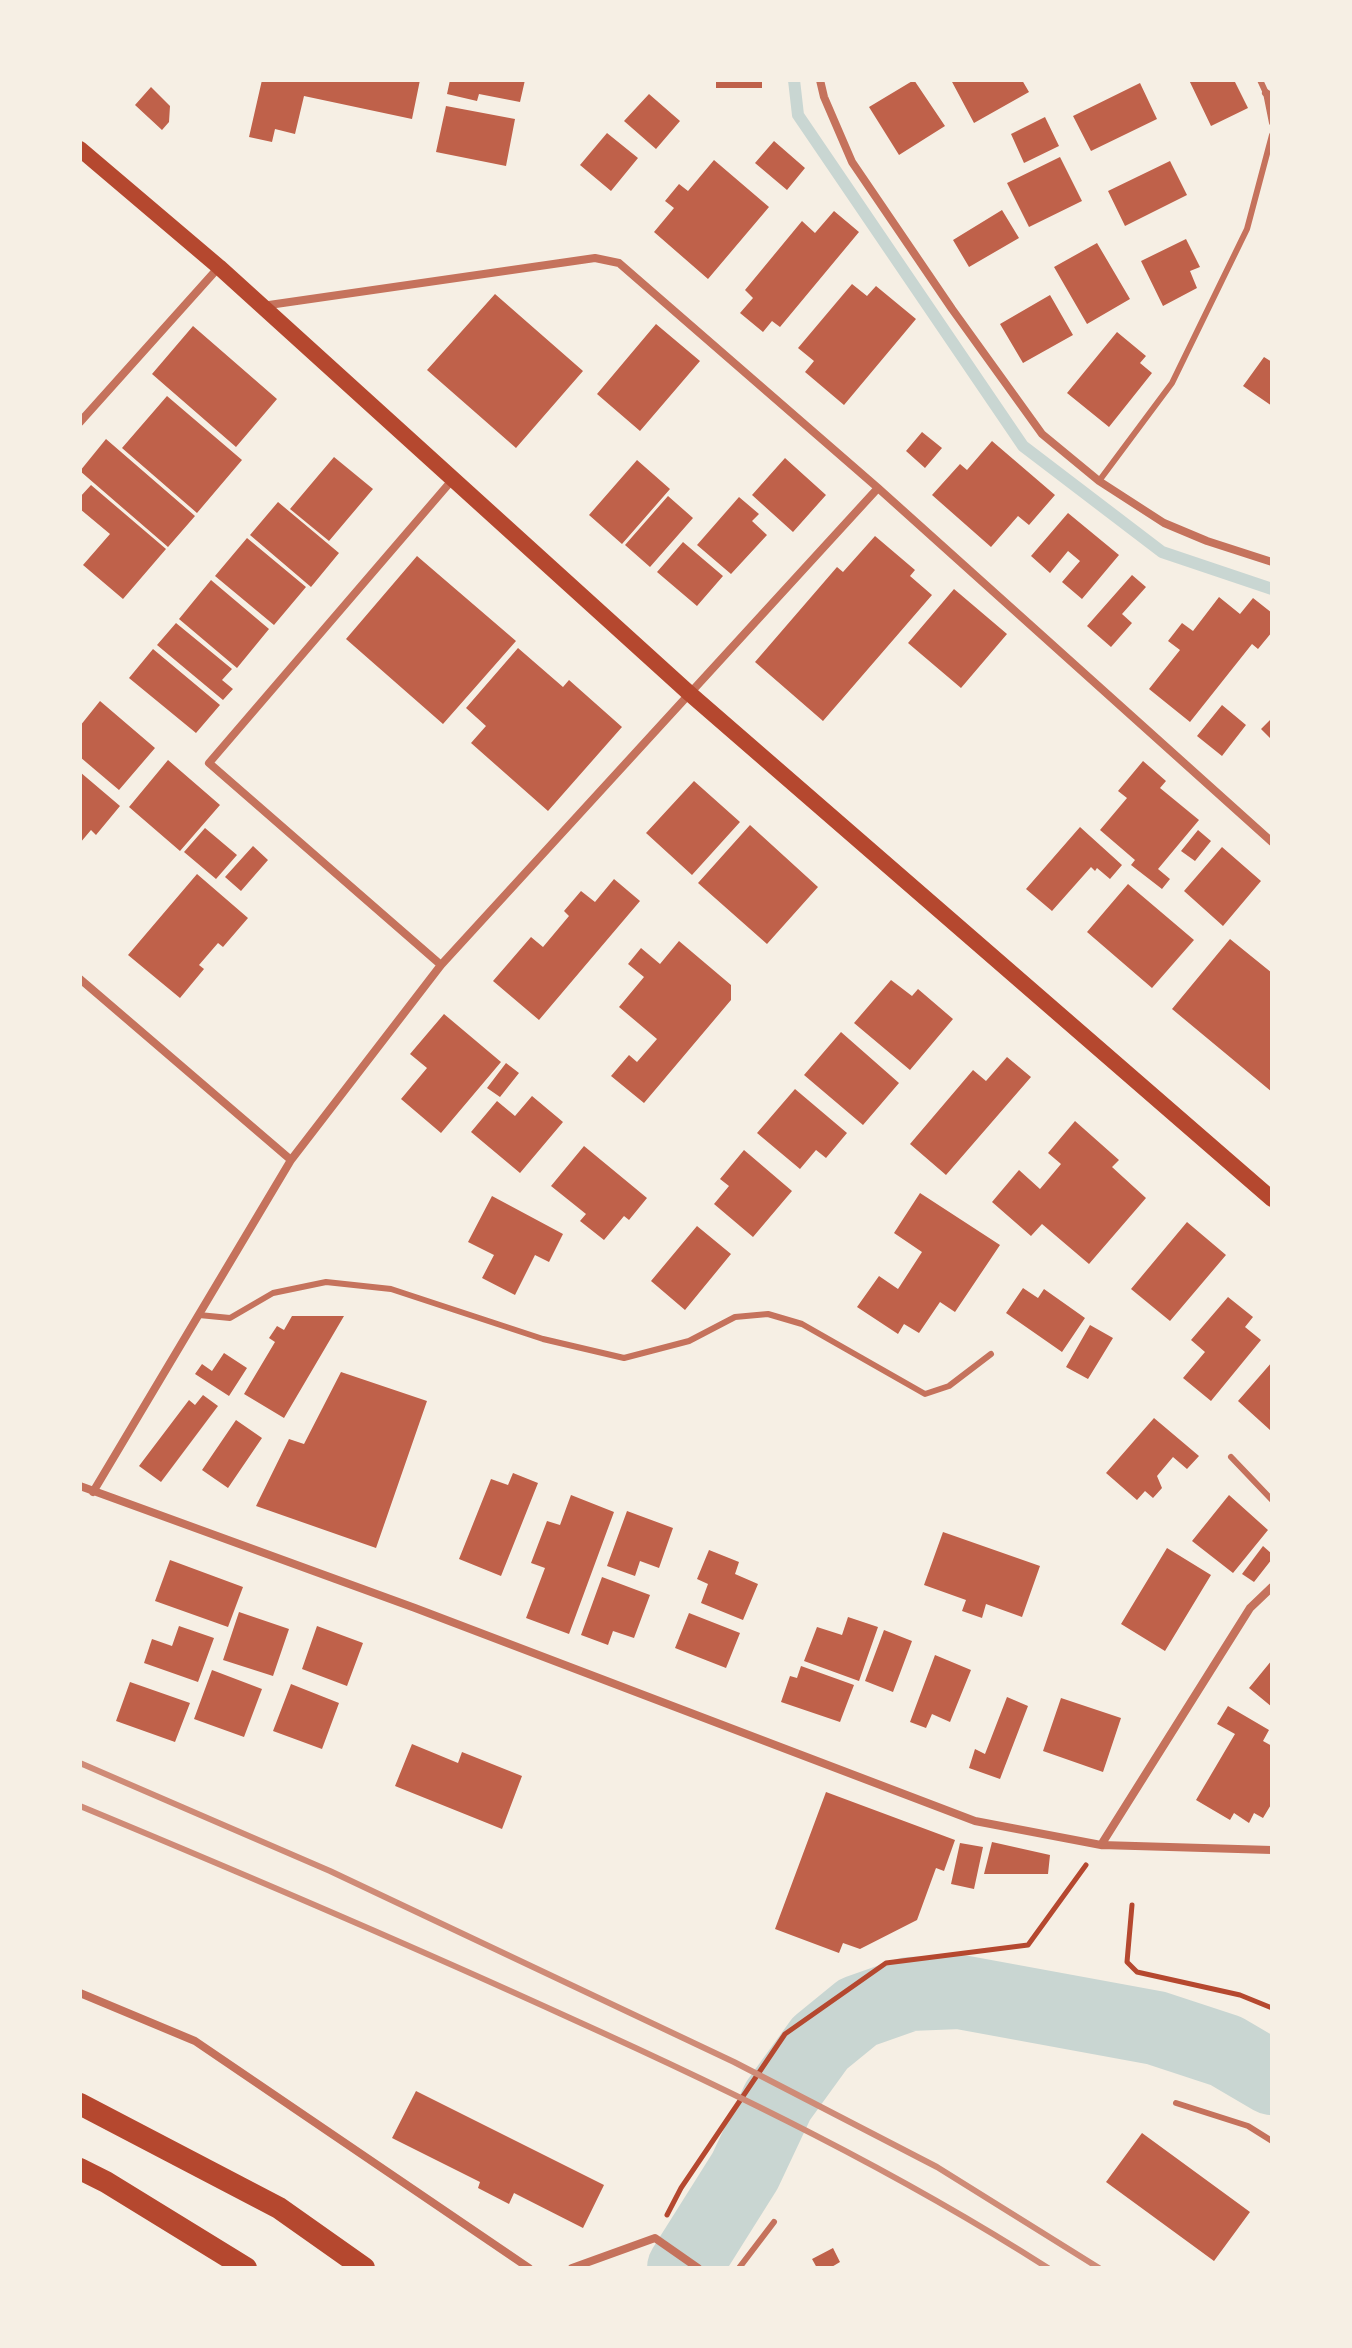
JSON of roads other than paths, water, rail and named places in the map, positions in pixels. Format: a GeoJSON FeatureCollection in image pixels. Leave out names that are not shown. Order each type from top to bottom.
{"type":"FeatureCollection","features":[{"type":"Feature","properties":{"kind":"highway"},"geometry":{"type":"LineString","coordinates":[[80,2104],[279,2208],[364,2268]]}},
{"type":"Feature","properties":{"kind":"highway"},"geometry":{"type":"LineString","coordinates":[[80,2169],[246,2268]]}},
{"type":"Feature","properties":{"kind":"main road"},"geometry":{"type":"LineString","coordinates":[[80,149],[219,267],[689,693],[1272,1199]]}},
{"type":"Feature","properties":{"kind":"street"},"geometry":{"type":"LineString","coordinates":[[820,80],[824,97],[852,162],[1042,434],[1099,481],[1164,523],[1272,562]]}},
{"type":"Feature","properties":{"kind":"street"},"geometry":{"type":"LineString","coordinates":[[262,306],[595,258],[619,263],[878,488],[1272,842]]}},
{"type":"Feature","properties":{"kind":"street"},"geometry":{"type":"LineString","coordinates":[[80,422],[219,267]]}},
{"type":"Feature","properties":{"kind":"street"},"geometry":{"type":"LineString","coordinates":[[441,965],[209,763],[453,479]]}},
{"type":"Feature","properties":{"kind":"street"},"geometry":{"type":"LineString","coordinates":[[93,1492],[291,1160],[441,965],[878,488]]}},
{"type":"Feature","properties":{"kind":"street"},"geometry":{"type":"LineString","coordinates":[[80,979],[291,1160]]}},
{"type":"Feature","properties":{"kind":"street"},"geometry":{"type":"LineString","coordinates":[[80,1486],[415,1608],[975,1821],[1101,1845],[1272,1850]]}},
{"type":"Feature","properties":{"kind":"street"},"geometry":{"type":"LineString","coordinates":[[1101,1845],[1250,1608],[1272,1587]]}},
{"type":"Feature","properties":{"kind":"street"},"geometry":{"type":"LineString","coordinates":[[80,1993],[195,2041],[529,2268]]}},
{"type":"Feature","properties":{"kind":"street"},"geometry":{"type":"LineString","coordinates":[[572,2268],[655,2238],[698,2268]]}},
{"type":"Feature","properties":{"kind":"lane"},"geometry":{"type":"LineString","coordinates":[[1260,80],[1269,95],[1272,123]]}},
{"type":"Feature","properties":{"kind":"lane"},"geometry":{"type":"LineString","coordinates":[[1099,481],[1172,383],[1247,229],[1272,135]]}},
{"type":"Feature","properties":{"kind":"lane"},"geometry":{"type":"LineString","coordinates":[[199,1315],[230,1318],[273,1293],[326,1282],[391,1289],[543,1339],[624,1358],[689,1341],[735,1317],[768,1314],[802,1324],[925,1394],[949,1386],[991,1354]]}},
{"type":"Feature","properties":{"kind":"lane"},"geometry":{"type":"LineString","coordinates":[[1231,1457],[1272,1500]]}},
{"type":"Feature","properties":{"kind":"lane"},"geometry":{"type":"LineString","coordinates":[[1176,2103],[1248,2126],[1272,2141]]}},
{"type":"Feature","properties":{"kind":"lane"},"geometry":{"type":"LineString","coordinates":[[739,2268],[774,2222]]}},
{"type":"Feature","properties":{"kind":"waterway"},"geometry":{"type":"LineString","coordinates":[[794,80],[798,115],[1023,446],[1162,552],[1272,589]]}},
{"type":"Feature","properties":{"kind":"waterway"},"geometry":{"type":"LineString","coordinates":[[684,2268],[745,2171],[778,2101],[820,2043],[858,2012],[909,1994],[960,1992],[1156,2028],[1226,2051],[1272,2078]]}},
{"type":"Feature","properties":{"kind":"railway"},"geometry":{"type":"LineString","coordinates":[[80,1763],[330,1871],[734,2062],[937,2167],[1099,2268]]}},
{"type":"Feature","properties":{"kind":"railway"},"geometry":{"type":"LineString","coordinates":[[80,1806],[387,1936],[692,2075],[814,2134],[932,2198],[1048,2268]]}}]}
